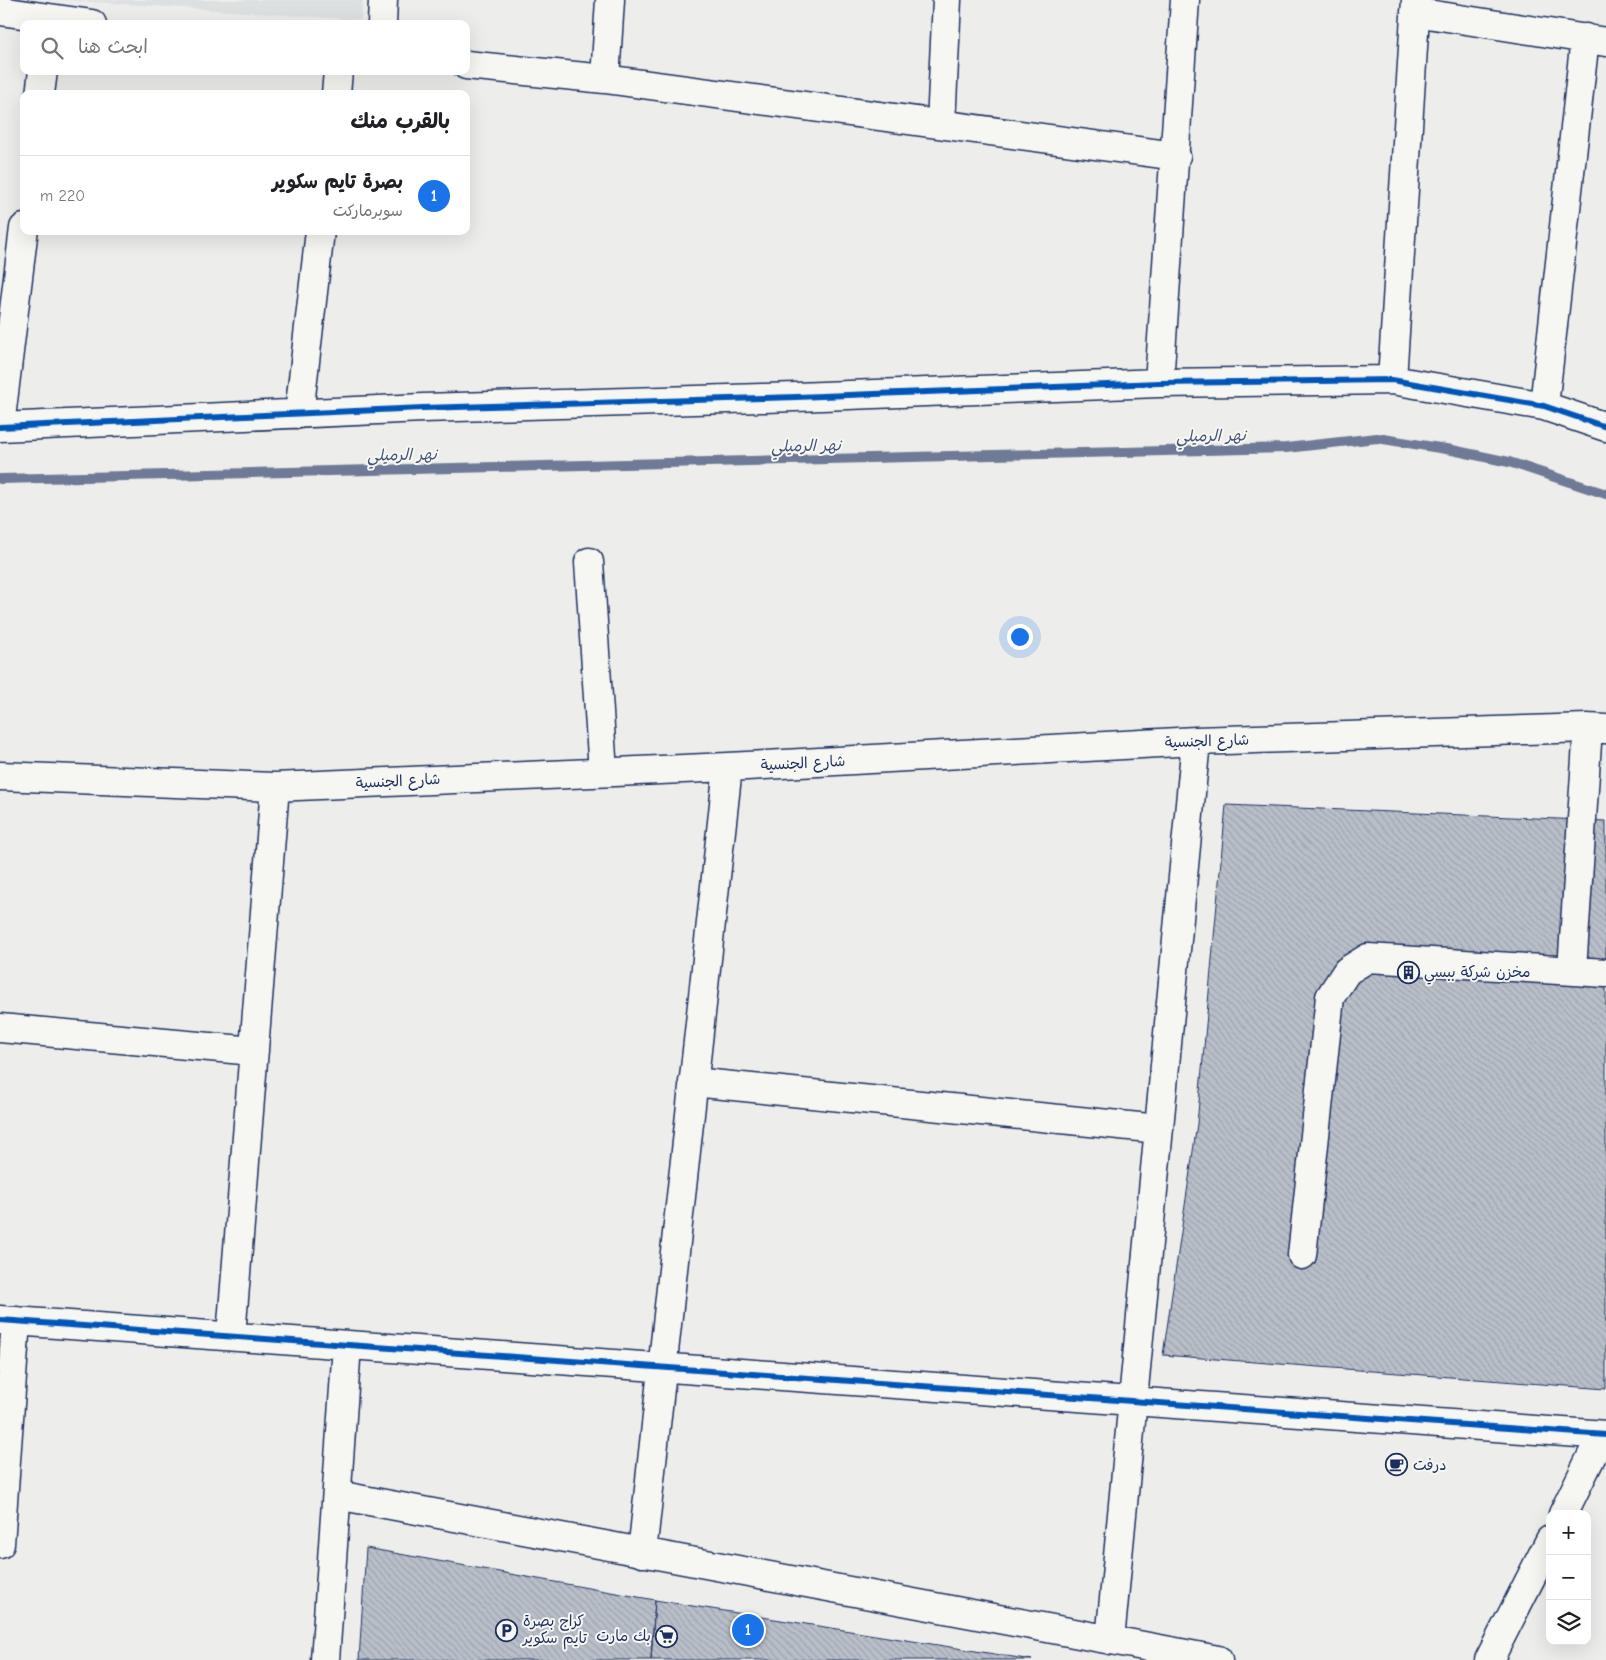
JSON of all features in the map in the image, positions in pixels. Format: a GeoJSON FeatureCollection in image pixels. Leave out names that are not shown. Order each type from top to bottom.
{"type":"FeatureCollection","features":[{"type":"Feature","properties":{"kind":"street"},"geometry":{"type":"LineString","coordinates":[[382,20],[383,0]]}},
{"type":"Feature","properties":{"kind":"street"},"geometry":{"type":"LineString","coordinates":[[605,79],[610,0]]}},
{"type":"Feature","properties":{"kind":"street"},"geometry":{"type":"LineString","coordinates":[[941,124],[947,0]]}},
{"type":"Feature","properties":{"kind":"street"},"geometry":{"type":"LineString","coordinates":[[1159,383],[1176,156],[1185,0]]}},
{"type":"Feature","properties":{"kind":"street"},"geometry":{"type":"LineString","coordinates":[[1392,380],[1415,6],[1595,40],[1544,406]]}},
{"type":"Feature","properties":{"kind":"street"},"geometry":{"type":"LineString","coordinates":[[0,11],[44,20]]}},
{"type":"Feature","properties":{"kind":"street"},"geometry":{"type":"LineString","coordinates":[[470,65],[605,79],[1176,156]]}},
{"type":"Feature","properties":{"kind":"street"},"geometry":{"type":"LineString","coordinates":[[40,90],[42,75]]}},
{"type":"Feature","properties":{"kind":"street"},"geometry":{"type":"LineString","coordinates":[[336,90],[338,75]]}},
{"type":"Feature","properties":{"kind":"street"},"geometry":{"type":"LineString","coordinates":[[23,235],[0,427],[423,408],[796,397],[1159,383],[1392,380],[1544,406],[1606,427]]}},
{"type":"Feature","properties":{"kind":"street"},"geometry":{"type":"LineString","coordinates":[[299,414],[320,235]]}},
{"type":"Feature","properties":{"kind":"street"},"geometry":{"type":"LineString","coordinates":[[589,562],[603,772]]}},
{"type":"Feature","properties":{"kind":"street"},"geometry":{"type":"LineString","coordinates":[[1572,970],[1597,728]]}},
{"type":"Feature","properties":{"kind":"street","name":"شارع الجنسية"},"geometry":{"type":"LineString","coordinates":[[0,776],[275,787],[728,767],[1196,741],[1597,728]]}},
{"type":"Feature","properties":{"kind":"street"},"geometry":{"type":"LineString","coordinates":[[1110,1640],[1196,741]]}},
{"type":"Feature","properties":{"kind":"street"},"geometry":{"type":"LineString","coordinates":[[642,1553],[728,767]]}},
{"type":"Feature","properties":{"kind":"street"},"geometry":{"type":"LineString","coordinates":[[231,1336],[275,787]]}},
{"type":"Feature","properties":{"kind":"street"},"geometry":{"type":"LineString","coordinates":[[1302,1255],[1330,997],[1347,971],[1368,958],[1606,973]]}},
{"type":"Feature","properties":{"kind":"street"},"geometry":{"type":"LineString","coordinates":[[0,1028],[254,1051]]}},
{"type":"Feature","properties":{"kind":"street"},"geometry":{"type":"LineString","coordinates":[[693,1082],[1159,1129]]}},
{"type":"Feature","properties":{"kind":"street"},"geometry":{"type":"LineString","coordinates":[[0,1544],[8,1320],[1604,1435],[1565,1510]]}},
{"type":"Feature","properties":{"kind":"street"},"geometry":{"type":"LineString","coordinates":[[325,1660],[348,1345]]}},
{"type":"Feature","properties":{"kind":"street"},"geometry":{"type":"LineString","coordinates":[[337,1496],[1218,1660]]}},
{"type":"Feature","properties":{"kind":"street"},"geometry":{"type":"LineString","coordinates":[[1489,1660],[1546,1548]]}},
{"type":"Feature","properties":{"kind":"shaded area"},"geometry":{"type":"Polygon","coordinates":[[[64,0],[363,0],[361,20],[64,0]]]}},
{"type":"Feature","properties":{"kind":"building","name":"مخزن شركة ببسي"},"geometry":{"type":"Polygon","coordinates":[[[1226,805],[1606,821],[1606,1389],[1163,1355],[1197,1124],[1226,805]]]}},
{"type":"Feature","properties":{"kind":"building","name":"كراج بصرة تايم سكوير"},"geometry":{"type":"Polygon","coordinates":[[[366,1548],[655,1600],[651,1660],[359,1660],[366,1548]]]}},
{"type":"Feature","properties":{"kind":"building"},"geometry":{"type":"Polygon","coordinates":[[[655,1600],[1032,1660],[651,1660],[655,1600]]]}},
{"type":"Feature","properties":{"kind":"waterway","name":"نهر الرميلي"},"geometry":{"type":"LineString","coordinates":[[0,479],[1286,448],[1377,438],[1452,450],[1509,462],[1606,494]]}},
{"type":"Feature","properties":{"kind":"cycle path"},"geometry":{"type":"LineString","coordinates":[[0,427],[423,408],[796,397],[1159,383],[1392,380],[1544,406],[1606,427]]}},
{"type":"Feature","properties":{"kind":"cycle path"},"geometry":{"type":"LineString","coordinates":[[0,1320],[1606,1435]]}},
{"type":"Feature","properties":{"kind":"place","name":"مخزن شركة ببسي"},"geometry":{"type":"Point","coordinates":[1408,972]}},
{"type":"Feature","properties":{"kind":"place","name":"درفت"},"geometry":{"type":"Point","coordinates":[1397,1465]}},
{"type":"Feature","properties":{"kind":"place","name":"كراج بصرة تايم سكوير"},"geometry":{"type":"Point","coordinates":[507,1630]}},
{"type":"Feature","properties":{"kind":"place","name":"بصرة تايم سكوير"},"geometry":{"type":"Point","coordinates":[748,1630]}},
{"type":"Feature","properties":{"kind":"place","name":"بك مارت"},"geometry":{"type":"Point","coordinates":[667,1636]}}]}
